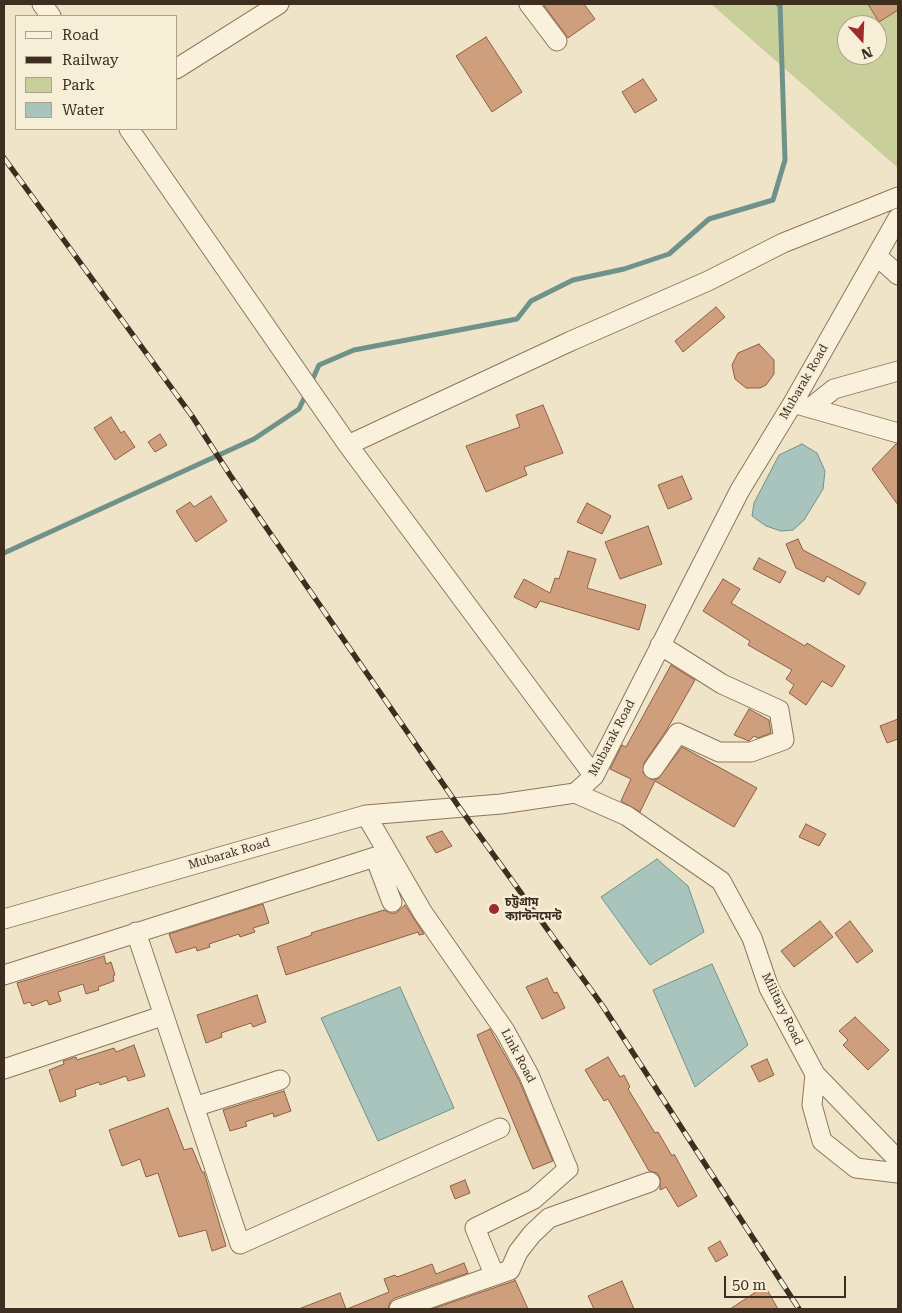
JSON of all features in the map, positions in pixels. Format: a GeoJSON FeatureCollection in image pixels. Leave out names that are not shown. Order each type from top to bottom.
{"type":"FeatureCollection","features":[{"type":"Feature","properties":{"kind":"street"},"geometry":{"type":"LineString","coordinates":[[42,4],[50,15]]}},
{"type":"Feature","properties":{"kind":"street"},"geometry":{"type":"LineString","coordinates":[[178,68],[279,4]]}},
{"type":"Feature","properties":{"kind":"street"},"geometry":{"type":"LineString","coordinates":[[529,4],[557,41]]}},
{"type":"Feature","properties":{"kind":"street"},"geometry":{"type":"LineString","coordinates":[[130,130],[348,445],[594,776]]}},
{"type":"Feature","properties":{"kind":"street"},"geometry":{"type":"LineString","coordinates":[[348,445],[571,341],[708,281],[783,244],[898,197]]}},
{"type":"Feature","properties":{"kind":"street","name":"Mubarak Road"},"geometry":{"type":"LineString","coordinates":[[4,919],[366,815],[501,804],[575,793],[594,776],[740,490],[801,405],[898,218]]}},
{"type":"Feature","properties":{"kind":"street"},"geometry":{"type":"LineString","coordinates":[[877,256],[898,275]]}},
{"type":"Feature","properties":{"kind":"street"},"geometry":{"type":"LineString","coordinates":[[801,405],[834,390],[898,371]]}},
{"type":"Feature","properties":{"kind":"street"},"geometry":{"type":"LineString","coordinates":[[801,405],[898,433]]}},
{"type":"Feature","properties":{"kind":"street"},"geometry":{"type":"LineString","coordinates":[[653,769],[678,733],[719,752],[751,752],[784,740],[779,710],[722,684],[660,645]]}},
{"type":"Feature","properties":{"kind":"street","name":"Military Road"},"geometry":{"type":"LineString","coordinates":[[575,793],[627,816],[721,880],[752,938],[769,988],[815,1074],[898,1160]]}},
{"type":"Feature","properties":{"kind":"street","name":"Link Road"},"geometry":{"type":"LineString","coordinates":[[366,815],[423,913],[505,1031],[530,1075],[568,1169],[534,1199],[476,1228],[494,1274]]}},
{"type":"Feature","properties":{"kind":"street"},"geometry":{"type":"LineString","coordinates":[[4,975],[374,857],[392,902]]}},
{"type":"Feature","properties":{"kind":"street"},"geometry":{"type":"LineString","coordinates":[[136,932],[162,1016],[240,1244],[500,1128]]}},
{"type":"Feature","properties":{"kind":"street"},"geometry":{"type":"LineString","coordinates":[[4,1070],[162,1016]]}},
{"type":"Feature","properties":{"kind":"street"},"geometry":{"type":"LineString","coordinates":[[815,1074],[812,1105],[822,1142],[856,1168],[898,1173]]}},
{"type":"Feature","properties":{"kind":"street"},"geometry":{"type":"LineString","coordinates":[[194,1107],[280,1080]]}},
{"type":"Feature","properties":{"kind":"street"},"geometry":{"type":"LineString","coordinates":[[398,1309],[510,1270],[518,1252],[532,1234],[549,1218],[650,1182]]}},
{"type":"Feature","properties":{"kind":"green space"},"geometry":{"type":"Polygon","coordinates":[[[711,4],[898,4],[898,168],[711,4]]]}},
{"type":"Feature","properties":{"kind":"water"},"geometry":{"type":"Polygon","coordinates":[[[802,444],[817,453],[825,471],[823,489],[804,520],[793,530],[781,531],[766,526],[752,516],[754,503],[779,455],[802,444]]]}},
{"type":"Feature","properties":{"kind":"water"},"geometry":{"type":"Polygon","coordinates":[[[657,859],[688,886],[704,932],[650,965],[601,897],[657,859]]]}},
{"type":"Feature","properties":{"kind":"water"},"geometry":{"type":"Polygon","coordinates":[[[712,964],[748,1045],[695,1087],[653,990],[712,964]]]}},
{"type":"Feature","properties":{"kind":"water"},"geometry":{"type":"Polygon","coordinates":[[[400,987],[454,1108],[378,1141],[321,1018],[400,987]]]}},
{"type":"Feature","properties":{"kind":"building"},"geometry":{"type":"Polygon","coordinates":[[[543,4],[584,4],[595,19],[568,38],[543,4]]]}},
{"type":"Feature","properties":{"kind":"building"},"geometry":{"type":"Polygon","coordinates":[[[868,4],[898,4],[898,10],[887,17],[887,15],[875,15],[868,4]]]}},
{"type":"Feature","properties":{"kind":"building"},"geometry":{"type":"Polygon","coordinates":[[[486,37],[522,92],[492,112],[456,56],[486,37]]]}},
{"type":"Feature","properties":{"kind":"building"},"geometry":{"type":"Polygon","coordinates":[[[643,79],[657,100],[635,113],[622,92],[643,79]]]}},
{"type":"Feature","properties":{"kind":"building"},"geometry":{"type":"Polygon","coordinates":[[[716,307],[725,317],[683,352],[675,341],[716,307]]]}},
{"type":"Feature","properties":{"kind":"building"},"geometry":{"type":"Polygon","coordinates":[[[759,344],[774,360],[774,374],[766,385],[760,388],[746,388],[735,379],[732,365],[738,353],[759,344]]]}},
{"type":"Feature","properties":{"kind":"building"},"geometry":{"type":"Polygon","coordinates":[[[543,405],[563,453],[524,467],[527,475],[486,492],[466,446],[520,427],[516,415],[543,405]]]}},
{"type":"Feature","properties":{"kind":"building"},"geometry":{"type":"Polygon","coordinates":[[[111,417],[121,433],[124,431],[135,447],[115,460],[94,428],[111,417]]]}},
{"type":"Feature","properties":{"kind":"building"},"geometry":{"type":"Polygon","coordinates":[[[160,434],[167,445],[155,452],[148,442],[160,434]]]}},
{"type":"Feature","properties":{"kind":"building"},"geometry":{"type":"Polygon","coordinates":[[[898,444],[898,505],[872,469],[898,444]]]}},
{"type":"Feature","properties":{"kind":"building"},"geometry":{"type":"Polygon","coordinates":[[[682,476],[692,499],[668,509],[658,485],[682,476]]]}},
{"type":"Feature","properties":{"kind":"building"},"geometry":{"type":"Polygon","coordinates":[[[211,496],[227,521],[196,542],[176,511],[190,502],[194,507],[211,496]]]}},
{"type":"Feature","properties":{"kind":"building"},"geometry":{"type":"Polygon","coordinates":[[[587,503],[611,516],[602,534],[577,522],[587,503]]]}},
{"type":"Feature","properties":{"kind":"building"},"geometry":{"type":"Polygon","coordinates":[[[648,526],[662,564],[620,579],[605,542],[648,526]]]}},
{"type":"Feature","properties":{"kind":"building"},"geometry":{"type":"Polygon","coordinates":[[[798,539],[803,550],[866,583],[859,595],[827,576],[824,582],[796,568],[786,544],[798,539]]]}},
{"type":"Feature","properties":{"kind":"building"},"geometry":{"type":"Polygon","coordinates":[[[568,551],[596,559],[587,588],[646,605],[639,630],[540,601],[536,608],[514,597],[524,579],[550,593],[555,578],[559,579],[568,551]]]}},
{"type":"Feature","properties":{"kind":"building"},"geometry":{"type":"Polygon","coordinates":[[[759,558],[786,572],[780,583],[753,569],[759,558]]]}},
{"type":"Feature","properties":{"kind":"building"},"geometry":{"type":"Polygon","coordinates":[[[723,579],[740,589],[731,603],[805,646],[807,643],[845,666],[832,687],[822,681],[806,705],[789,693],[794,685],[786,679],[792,670],[748,645],[750,641],[703,611],[723,579]]]}},
{"type":"Feature","properties":{"kind":"building"},"geometry":{"type":"Polygon","coordinates":[[[671,665],[695,680],[666,731],[644,763],[643,773],[652,780],[658,779],[682,747],[757,788],[734,827],[655,781],[640,812],[621,801],[631,779],[610,769],[622,745],[626,747],[671,665]]]}},
{"type":"Feature","properties":{"kind":"building"},"geometry":{"type":"Polygon","coordinates":[[[749,709],[769,720],[771,733],[758,738],[754,736],[749,741],[734,735],[749,709]]]}},
{"type":"Feature","properties":{"kind":"building"},"geometry":{"type":"Polygon","coordinates":[[[898,719],[898,739],[887,743],[880,726],[898,719]]]}},
{"type":"Feature","properties":{"kind":"building"},"geometry":{"type":"Polygon","coordinates":[[[806,824],[826,834],[819,846],[799,837],[806,824]]]}},
{"type":"Feature","properties":{"kind":"building"},"geometry":{"type":"Polygon","coordinates":[[[442,831],[452,846],[436,853],[426,837],[442,831]]]}},
{"type":"Feature","properties":{"kind":"building"},"geometry":{"type":"Polygon","coordinates":[[[263,904],[269,923],[253,928],[255,932],[240,937],[239,934],[209,944],[210,947],[197,951],[196,947],[176,953],[169,934],[263,904]]]}},
{"type":"Feature","properties":{"kind":"building"},"geometry":{"type":"Polygon","coordinates":[[[405,905],[424,934],[419,935],[418,932],[286,975],[277,947],[312,935],[311,933],[384,910],[396,913],[405,905]]]}},
{"type":"Feature","properties":{"kind":"building"},"geometry":{"type":"Polygon","coordinates":[[[820,921],[833,937],[794,967],[781,951],[820,921]]]}},
{"type":"Feature","properties":{"kind":"building"},"geometry":{"type":"Polygon","coordinates":[[[850,921],[873,951],[857,963],[835,933],[850,921]]]}},
{"type":"Feature","properties":{"kind":"building"},"geometry":{"type":"Polygon","coordinates":[[[104,956],[106,964],[111,962],[115,975],[113,976],[114,981],[98,987],[99,990],[86,994],[83,984],[58,992],[61,1001],[49,1005],[47,1000],[32,1006],[30,1002],[24,1004],[17,983],[104,956]]]}},
{"type":"Feature","properties":{"kind":"building"},"geometry":{"type":"Polygon","coordinates":[[[547,978],[554,993],[557,992],[565,1008],[542,1019],[526,987],[547,978]]]}},
{"type":"Feature","properties":{"kind":"building"},"geometry":{"type":"Polygon","coordinates":[[[257,995],[266,1022],[253,1027],[251,1023],[221,1033],[222,1037],[206,1043],[197,1015],[257,995]]]}},
{"type":"Feature","properties":{"kind":"building"},"geometry":{"type":"Polygon","coordinates":[[[855,1017],[889,1050],[868,1070],[843,1045],[848,1040],[839,1031],[855,1017]]]}},
{"type":"Feature","properties":{"kind":"building"},"geometry":{"type":"Polygon","coordinates":[[[490,1029],[519,1080],[553,1161],[533,1169],[477,1035],[490,1029]]]}},
{"type":"Feature","properties":{"kind":"building"},"geometry":{"type":"Polygon","coordinates":[[[134,1045],[145,1076],[128,1081],[126,1076],[100,1085],[99,1082],[75,1090],[76,1096],[60,1102],[49,1070],[64,1064],[63,1061],[76,1057],[77,1060],[114,1048],[116,1052],[134,1045]]]}},
{"type":"Feature","properties":{"kind":"building"},"geometry":{"type":"Polygon","coordinates":[[[608,1057],[620,1077],[624,1075],[630,1087],[628,1089],[655,1133],[658,1132],[672,1156],[674,1154],[697,1196],[678,1207],[666,1187],[660,1190],[660,1178],[657,1173],[649,1171],[608,1099],[604,1101],[585,1070],[608,1057]]]}},
{"type":"Feature","properties":{"kind":"building"},"geometry":{"type":"Polygon","coordinates":[[[767,1059],[774,1075],[759,1082],[751,1066],[767,1059]]]}},
{"type":"Feature","properties":{"kind":"building"},"geometry":{"type":"Polygon","coordinates":[[[284,1091],[291,1111],[274,1117],[273,1113],[245,1122],[247,1126],[230,1131],[223,1110],[284,1091]]]}},
{"type":"Feature","properties":{"kind":"building"},"geometry":{"type":"Polygon","coordinates":[[[168,1108],[184,1150],[192,1148],[202,1172],[204,1172],[226,1246],[212,1251],[206,1230],[179,1237],[158,1173],[146,1177],[140,1159],[122,1166],[109,1130],[168,1108]]]}},
{"type":"Feature","properties":{"kind":"building"},"geometry":{"type":"Polygon","coordinates":[[[465,1180],[470,1193],[455,1199],[450,1186],[465,1180]]]}},
{"type":"Feature","properties":{"kind":"building"},"geometry":{"type":"Polygon","coordinates":[[[720,1241],[728,1255],[716,1262],[708,1248],[720,1241]]]}},
{"type":"Feature","properties":{"kind":"building"},"geometry":{"type":"Polygon","coordinates":[[[464,1263],[468,1273],[395,1298],[390,1302],[388,1309],[347,1309],[389,1292],[384,1279],[395,1275],[397,1277],[432,1264],[436,1274],[464,1263]]]}},
{"type":"Feature","properties":{"kind":"building"},"geometry":{"type":"Polygon","coordinates":[[[514,1281],[528,1309],[432,1309],[514,1281]]]}},
{"type":"Feature","properties":{"kind":"building"},"geometry":{"type":"Polygon","coordinates":[[[622,1281],[634,1309],[594,1309],[588,1296],[622,1281]]]}},
{"type":"Feature","properties":{"kind":"building"},"geometry":{"type":"Polygon","coordinates":[[[765,1286],[778,1309],[730,1309],[765,1286]]]}},
{"type":"Feature","properties":{"kind":"building"},"geometry":{"type":"Polygon","coordinates":[[[340,1293],[346,1309],[301,1309],[301,1308],[340,1293]]]}},
{"type":"Feature","properties":{"kind":"waterway"},"geometry":{"type":"LineString","coordinates":[[310,385],[319,365],[354,350],[517,319],[531,301],[573,280],[624,269],[669,254],[709,219],[773,200],[785,160],[780,4],[778,4]]}},
{"type":"Feature","properties":{"kind":"waterway"},"geometry":{"type":"LineString","coordinates":[[4,553],[254,439],[299,409],[307,392]]}},
{"type":"Feature","properties":{"kind":"railway"},"geometry":{"type":"LineString","coordinates":[[4,158],[192,416],[230,475],[459,807],[602,1005],[799,1309]]}},
{"type":"Feature","properties":{"kind":"place","name":"চট্টগ্রাম ক্যান্টনমেন্ট"},"geometry":{"type":"Point","coordinates":[494,909]}}]}
